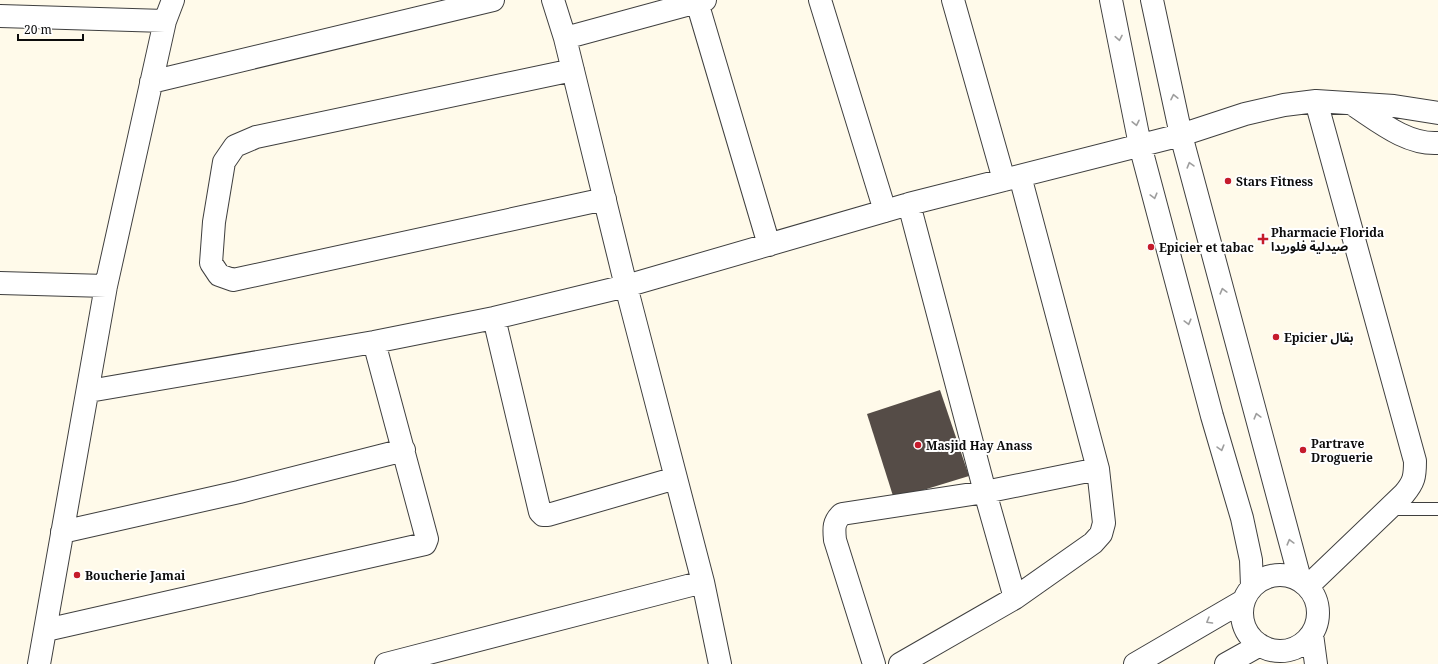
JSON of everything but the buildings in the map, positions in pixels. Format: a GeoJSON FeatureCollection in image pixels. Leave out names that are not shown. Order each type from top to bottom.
{"type":"FeatureCollection","features":[{"type":"Feature","properties":{"kind":"street"},"geometry":{"type":"LineString","coordinates":[[39,664],[106,286],[164,21],[173,0]]}},
{"type":"Feature","properties":{"kind":"street"},"geometry":{"type":"LineString","coordinates":[[151,82],[493,0]]}},
{"type":"Feature","properties":{"kind":"street"},"geometry":{"type":"LineString","coordinates":[[553,0],[565,38],[626,286],[704,582],[720,664]]}},
{"type":"Feature","properties":{"kind":"street"},"geometry":{"type":"LineString","coordinates":[[820,0],[885,211]]}},
{"type":"Feature","properties":{"kind":"street"},"geometry":{"type":"LineString","coordinates":[[900,664],[1015,598],[1093,543],[1100,534],[1104,523],[1098,469],[1012,178],[953,0]]}},
{"type":"Feature","properties":{"kind":"street"},"geometry":{"type":"LineString","coordinates":[[1111,0],[1140,145],[1212,416],[1242,518],[1251,560],[1248,594],[1243,621],[1249,635],[1271,653]]}},
{"type":"Feature","properties":{"kind":"street"},"geometry":{"type":"LineString","coordinates":[[1152,0],[1181,135],[1304,583],[1316,599],[1319,615],[1317,625],[1312,634],[1305,642],[1295,648],[1226,664]]}},
{"type":"Feature","properties":{"kind":"street"},"geometry":{"type":"LineString","coordinates":[[565,38],[701,1],[769,245]]}},
{"type":"Feature","properties":{"kind":"street"},"geometry":{"type":"LineString","coordinates":[[0,16],[164,21]]}},
{"type":"Feature","properties":{"kind":"street"},"geometry":{"type":"LineString","coordinates":[[573,70],[256,137],[235,146],[224,162],[214,222],[211,262],[219,275],[233,280],[605,199]]}},
{"type":"Feature","properties":{"kind":"street"},"geometry":{"type":"LineString","coordinates":[[1304,583],[1388,509],[1413,483],[1415,474],[1415,461],[1316,101]]}},
{"type":"Feature","properties":{"kind":"street"},"geometry":{"type":"LineString","coordinates":[[88,391],[374,342],[494,318],[626,286],[909,204],[1181,135],[1245,114],[1316,101],[1394,106],[1438,113]]}},
{"type":"Feature","properties":{"kind":"street"},"geometry":{"type":"LineString","coordinates":[[1351,103],[1394,131],[1432,144],[1438,143]]}},
{"type":"Feature","properties":{"kind":"street"},"geometry":{"type":"LineString","coordinates":[[909,204],[985,492],[1015,598]]}},
{"type":"Feature","properties":{"kind":"street"},"geometry":{"type":"LineString","coordinates":[[0,283],[106,286]]}},
{"type":"Feature","properties":{"kind":"street"},"geometry":{"type":"LineString","coordinates":[[494,318],[540,512],[543,515],[548,515],[676,478]]}},
{"type":"Feature","properties":{"kind":"street"},"geometry":{"type":"LineString","coordinates":[[46,630],[425,544],[427,539],[374,342]]}},
{"type":"Feature","properties":{"kind":"street"},"geometry":{"type":"LineString","coordinates":[[62,532],[239,492],[404,450]]}},
{"type":"Feature","properties":{"kind":"street"},"geometry":{"type":"LineString","coordinates":[[874,664],[835,540],[834,523],[842,514],[985,492],[1098,469]]}},
{"type":"Feature","properties":{"kind":"street"},"geometry":{"type":"LineString","coordinates":[[1135,664],[1248,594],[1263,578],[1275,574],[1288,575],[1304,583]]}},
{"type":"Feature","properties":{"kind":"street"},"geometry":{"type":"LineString","coordinates":[[386,664],[704,582]]}},
{"type":"Feature","properties":{"kind":"street"},"geometry":{"type":"LineString","coordinates":[[1312,634],[1316,664]]}},
{"type":"Feature","properties":{"kind":"lane"},"geometry":{"type":"LineString","coordinates":[[1388,509],[1438,509]]}},
{"type":"Feature","properties":{"kind":"place","name":"Stars Fitness"},"geometry":{"type":"Point","coordinates":[1228,181]}},
{"type":"Feature","properties":{"kind":"place","name":"Pharmacie Florida صيدلية فلوريدا"},"geometry":{"type":"Point","coordinates":[1263,239]}},
{"type":"Feature","properties":{"kind":"place","name":"Epicier et tabac"},"geometry":{"type":"Point","coordinates":[1151,247]}},
{"type":"Feature","properties":{"kind":"place","name":"Epicier بقال"},"geometry":{"type":"Point","coordinates":[1276,337]}},
{"type":"Feature","properties":{"kind":"place","name":"Masjid Hay Anass"},"geometry":{"type":"Point","coordinates":[918,445]}},
{"type":"Feature","properties":{"kind":"place","name":"Partrave Droguerie"},"geometry":{"type":"Point","coordinates":[1303,450]}},
{"type":"Feature","properties":{"kind":"place","name":"Boucherie Jamai"},"geometry":{"type":"Point","coordinates":[77,575]}}]}
